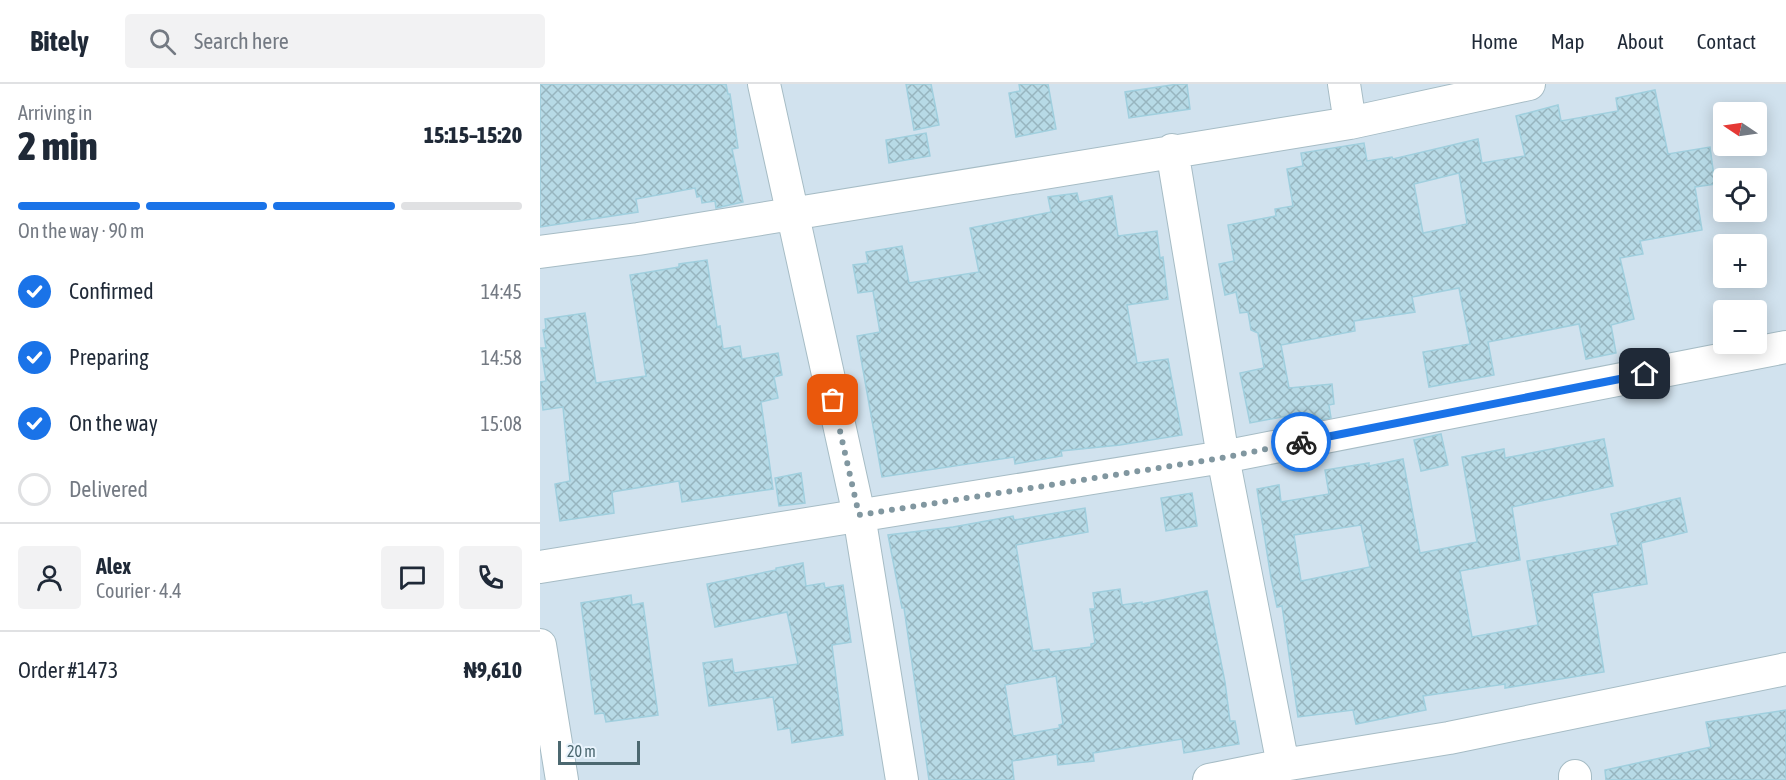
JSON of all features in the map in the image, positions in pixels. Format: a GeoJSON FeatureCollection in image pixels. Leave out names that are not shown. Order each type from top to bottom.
{"type":"FeatureCollection","features":[{"type":"Feature","properties":{"kind":"street"},"geometry":{"type":"LineString","coordinates":[[765,84],[859,515],[902,780]]}},
{"type":"Feature","properties":{"kind":"street"},"geometry":{"type":"LineString","coordinates":[[1344,84],[1350,123]]}},
{"type":"Feature","properties":{"kind":"street"},"geometry":{"type":"LineString","coordinates":[[540,252],[638,239],[1172,150],[1350,123],[1529,84]]}},
{"type":"Feature","properties":{"kind":"street"},"geometry":{"type":"LineString","coordinates":[[1172,150],[1222,458],[1283,765]]}},
{"type":"Feature","properties":{"kind":"street"},"geometry":{"type":"LineString","coordinates":[[540,567],[1222,458],[1786,347]]}},
{"type":"Feature","properties":{"kind":"street"},"geometry":{"type":"LineString","coordinates":[[540,645],[562,780]]}},
{"type":"Feature","properties":{"kind":"street"},"geometry":{"type":"LineString","coordinates":[[1209,780],[1283,765],[1449,738],[1786,669]]}},
{"type":"Feature","properties":{"kind":"shaded area"},"geometry":{"type":"Polygon","coordinates":[[[540,84],[1786,84],[1786,780],[540,780],[540,84]]]}},
{"type":"Feature","properties":{"kind":"building"},"geometry":{"type":"Polygon","coordinates":[[[540,84],[726,84],[728,94],[730,94],[738,148],[732,149],[743,202],[716,208],[715,201],[702,203],[701,196],[697,197],[695,188],[636,199],[638,212],[540,227],[540,84]]]}},
{"type":"Feature","properties":{"kind":"building"},"geometry":{"type":"Polygon","coordinates":[[[906,84],[931,84],[939,125],[914,130],[906,84]]]}},
{"type":"Feature","properties":{"kind":"building"},"geometry":{"type":"Polygon","coordinates":[[[1019,84],[1048,84],[1056,129],[1016,137],[1009,93],[1020,91],[1019,84]]]}},
{"type":"Feature","properties":{"kind":"building"},"geometry":{"type":"Polygon","coordinates":[[[1187,84],[1190,109],[1129,118],[1125,92],[1187,84]]]}},
{"type":"Feature","properties":{"kind":"building"},"geometry":{"type":"Polygon","coordinates":[[[1655,90],[1668,154],[1710,147],[1713,184],[1695,187],[1702,230],[1640,241],[1643,254],[1620,258],[1634,319],[1611,325],[1616,353],[1586,359],[1579,324],[1488,342],[1494,375],[1429,387],[1423,352],[1470,344],[1459,288],[1412,297],[1415,312],[1354,321],[1355,331],[1281,345],[1289,388],[1332,384],[1334,404],[1329,405],[1331,418],[1289,426],[1287,416],[1250,423],[1240,373],[1264,368],[1258,333],[1251,330],[1248,312],[1240,313],[1236,292],[1225,295],[1219,264],[1234,261],[1228,225],[1276,216],[1275,209],[1293,206],[1287,169],[1303,166],[1301,153],[1364,143],[1367,161],[1392,157],[1393,159],[1478,139],[1482,163],[1525,156],[1516,116],[1558,105],[1561,121],[1618,111],[1616,98],[1655,90]],[[1459,173],[1414,184],[1423,233],[1467,224],[1459,173]]]}},
{"type":"Feature","properties":{"kind":"building"},"geometry":{"type":"Polygon","coordinates":[[[926,133],[930,156],[889,163],[886,140],[926,133]]]}},
{"type":"Feature","properties":{"kind":"building"},"geometry":{"type":"Polygon","coordinates":[[[1077,193],[1079,202],[1112,196],[1118,236],[1157,231],[1168,299],[1127,305],[1137,363],[1168,359],[1182,435],[1061,451],[1062,456],[1015,464],[1014,457],[882,477],[857,336],[880,332],[873,291],[858,293],[853,265],[868,263],[866,252],[902,246],[909,283],[979,272],[970,228],[1051,212],[1048,197],[1077,193]]]}},
{"type":"Feature","properties":{"kind":"building"},"geometry":{"type":"Polygon","coordinates":[[[707,260],[717,327],[720,326],[723,349],[740,346],[742,359],[778,353],[782,375],[774,377],[778,398],[761,402],[773,489],[682,502],[679,481],[612,492],[614,513],[560,521],[555,484],[570,481],[563,407],[543,410],[540,382],[546,381],[541,348],[546,348],[543,330],[546,329],[545,319],[585,313],[596,383],[646,376],[630,275],[707,260]]]}},
{"type":"Feature","properties":{"kind":"building"},"geometry":{"type":"Polygon","coordinates":[[[1441,434],[1448,465],[1421,471],[1414,440],[1441,434]]]}},
{"type":"Feature","properties":{"kind":"building"},"geometry":{"type":"Polygon","coordinates":[[[1604,439],[1613,486],[1512,507],[1520,560],[1460,571],[1472,637],[1538,625],[1527,561],[1618,545],[1611,514],[1680,498],[1687,532],[1641,543],[1647,584],[1592,593],[1604,672],[1505,688],[1505,684],[1423,696],[1426,710],[1356,724],[1353,710],[1298,717],[1282,606],[1277,607],[1257,489],[1279,485],[1281,502],[1329,494],[1325,470],[1369,463],[1369,466],[1403,459],[1420,553],[1477,542],[1462,457],[1504,449],[1505,458],[1604,439]],[[1361,525],[1294,535],[1301,581],[1370,567],[1361,525]]]}},
{"type":"Feature","properties":{"kind":"building"},"geometry":{"type":"Polygon","coordinates":[[[801,473],[805,503],[779,506],[775,478],[801,473]]]}},
{"type":"Feature","properties":{"kind":"building"},"geometry":{"type":"Polygon","coordinates":[[[1192,493],[1197,526],[1166,531],[1161,498],[1192,493]]]}},
{"type":"Feature","properties":{"kind":"building"},"geometry":{"type":"Polygon","coordinates":[[[1085,508],[1088,532],[1016,545],[1033,651],[1049,649],[1050,652],[1091,647],[1091,644],[1095,643],[1090,609],[1095,609],[1093,593],[1120,589],[1122,605],[1142,602],[1142,604],[1207,591],[1225,682],[1230,721],[1235,721],[1239,744],[1184,753],[1182,739],[1093,753],[1094,761],[1058,765],[1057,754],[1012,761],[1014,780],[929,780],[904,608],[902,608],[888,535],[953,527],[1013,516],[1014,520],[1085,508]],[[1056,676],[1005,685],[1013,736],[1060,728],[1059,725],[1063,724],[1056,676]]]}},
{"type":"Feature","properties":{"kind":"building"},"geometry":{"type":"Polygon","coordinates":[[[803,563],[806,586],[824,583],[825,588],[843,585],[851,642],[832,645],[843,735],[792,743],[790,728],[778,730],[773,697],[709,706],[703,663],[732,659],[734,673],[798,664],[787,612],[715,627],[707,584],[803,563]]]}},
{"type":"Feature","properties":{"kind":"building"},"geometry":{"type":"Polygon","coordinates":[[[631,595],[632,605],[643,603],[658,715],[606,722],[604,713],[595,714],[581,603],[631,595]]]}},
{"type":"Feature","properties":{"kind":"building"},"geometry":{"type":"Polygon","coordinates":[[[1786,710],[1786,780],[1606,780],[1605,770],[1711,747],[1706,722],[1786,710]]]}},
{"type":"Feature","properties":{"kind":"way so far"},"geometry":{"type":"LineString","coordinates":[[833,400],[859,515],[1222,458],[1301,442]]}},
{"type":"Feature","properties":{"kind":"route"},"geometry":{"type":"LineString","coordinates":[[1301,442],[1645,374]]}}]}
